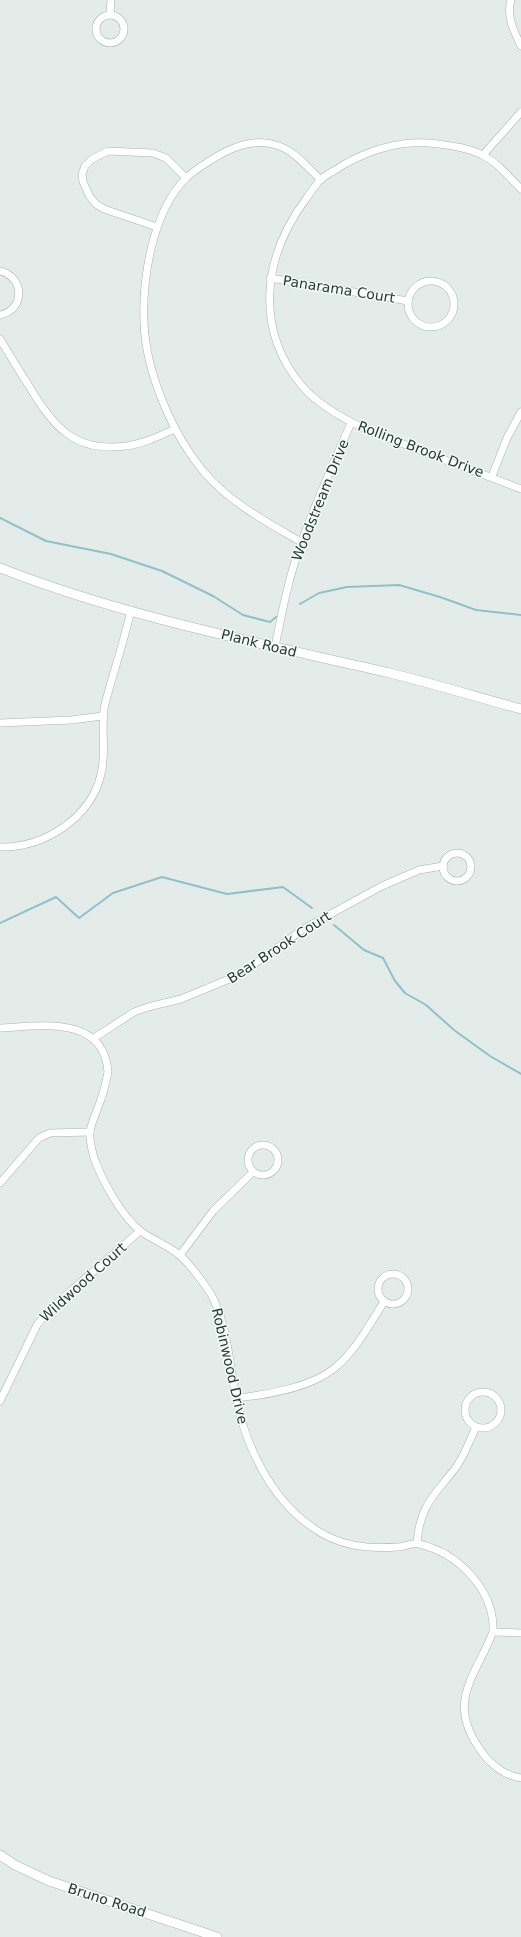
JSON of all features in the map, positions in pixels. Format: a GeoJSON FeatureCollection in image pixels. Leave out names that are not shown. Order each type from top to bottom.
{"type":"FeatureCollection","features":[{"type":"Feature","properties":{"kind":"street"},"geometry":{"type":"LineString","coordinates":[[110,14],[111,0]]}},
{"type":"Feature","properties":{"kind":"street"},"geometry":{"type":"LineString","coordinates":[[511,0],[509,7],[510,19],[521,46]]}},
{"type":"Feature","properties":{"kind":"street"},"geometry":{"type":"LineString","coordinates":[[110,14],[118,17],[124,28],[120,39],[108,43],[100,40],[95,29],[99,19],[110,14]]}},
{"type":"Feature","properties":{"kind":"street"},"geometry":{"type":"LineString","coordinates":[[483,155],[521,112]]}},
{"type":"Feature","properties":{"kind":"street"},"geometry":{"type":"LineString","coordinates":[[301,542],[255,516],[217,486],[203,471],[175,429],[166,411],[151,363],[144,323],[146,277],[157,227],[174,194],[186,178],[213,158],[235,146],[256,142],[276,145],[295,156],[320,180]]}},
{"type":"Feature","properties":{"kind":"street","name":"Rolling Brook Drive"},"geometry":{"type":"LineString","coordinates":[[521,189],[483,155],[456,146],[425,142],[391,145],[357,157],[320,180],[286,228],[277,249],[270,278],[269,298],[270,313],[277,344],[288,366],[302,386],[318,401],[351,423],[443,460],[492,476],[521,488]]}},
{"type":"Feature","properties":{"kind":"street"},"geometry":{"type":"LineString","coordinates":[[157,227],[104,209],[96,204],[90,198],[83,182],[82,174],[85,166],[92,158],[108,151],[153,153],[166,158],[186,178]]}},
{"type":"Feature","properties":{"kind":"street"},"geometry":{"type":"LineString","coordinates":[[0,271],[8,274],[15,280],[19,292],[18,301],[13,308],[0,315]]}},
{"type":"Feature","properties":{"kind":"street","name":"Panarama Court"},"geometry":{"type":"LineString","coordinates":[[270,278],[408,300]]}},
{"type":"Feature","properties":{"kind":"street","name":"Panarama Court"},"geometry":{"type":"LineString","coordinates":[[434,281],[442,284],[449,290],[453,298],[453,306],[450,315],[445,322],[437,326],[428,326],[419,323],[412,318],[408,310],[408,300],[411,292],[417,285],[434,281]]}},
{"type":"Feature","properties":{"kind":"street"},"geometry":{"type":"LineString","coordinates":[[0,339],[46,414],[62,430],[75,439],[103,447],[126,446],[148,440],[175,429]]}},
{"type":"Feature","properties":{"kind":"street"},"geometry":{"type":"LineString","coordinates":[[492,476],[507,438],[521,412]]}},
{"type":"Feature","properties":{"kind":"street","name":"Woodstream Drive"},"geometry":{"type":"LineString","coordinates":[[275,647],[286,595],[301,542],[351,423]]}},
{"type":"Feature","properties":{"kind":"street","name":"Plank Road"},"geometry":{"type":"LineString","coordinates":[[0,568],[58,589],[131,610],[275,647],[391,674],[521,709]]}},
{"type":"Feature","properties":{"kind":"street"},"geometry":{"type":"LineString","coordinates":[[0,847],[14,847],[37,841],[60,830],[83,809],[92,797],[102,774],[104,742],[103,716],[124,642],[131,610]]}},
{"type":"Feature","properties":{"kind":"street"},"geometry":{"type":"LineString","coordinates":[[0,723],[71,720],[103,716]]}},
{"type":"Feature","properties":{"kind":"street"},"geometry":{"type":"LineString","coordinates":[[458,853],[469,859],[471,868],[468,876],[464,879],[456,881],[451,880],[445,874],[443,866],[446,858],[450,855],[458,853]]}},
{"type":"Feature","properties":{"kind":"street","name":"Bear Brook Court"},"geometry":{"type":"LineString","coordinates":[[94,1038],[134,1012],[181,999],[239,975],[305,928],[382,886],[425,868],[443,866]]}},
{"type":"Feature","properties":{"kind":"street"},"geometry":{"type":"LineString","coordinates":[[0,1028],[40,1026],[70,1028],[83,1031],[94,1038]]}},
{"type":"Feature","properties":{"kind":"street","name":"Robinwood Drive"},"geometry":{"type":"LineString","coordinates":[[94,1038],[103,1054],[108,1072],[90,1132],[93,1156],[102,1180],[123,1211],[140,1231],[180,1255],[211,1294],[221,1317],[242,1423],[256,1460],[287,1505],[312,1527],[332,1538],[353,1546],[372,1548],[402,1547],[417,1543]]}},
{"type":"Feature","properties":{"kind":"street"},"geometry":{"type":"LineString","coordinates":[[0,1183],[39,1138],[50,1133],[90,1132]]}},
{"type":"Feature","properties":{"kind":"street"},"geometry":{"type":"LineString","coordinates":[[261,1145],[273,1149],[278,1160],[272,1172],[260,1175],[253,1172],[248,1160],[253,1149],[261,1145]]}},
{"type":"Feature","properties":{"kind":"street"},"geometry":{"type":"LineString","coordinates":[[180,1255],[213,1211],[253,1172]]}},
{"type":"Feature","properties":{"kind":"street","name":"Wildwood Court"},"geometry":{"type":"LineString","coordinates":[[0,1401],[37,1325],[50,1310],[140,1231]]}},
{"type":"Feature","properties":{"kind":"street"},"geometry":{"type":"LineString","coordinates":[[390,1274],[402,1278],[408,1289],[403,1300],[396,1304],[384,1302],[378,1295],[380,1282],[390,1274]]}},
{"type":"Feature","properties":{"kind":"street"},"geometry":{"type":"LineString","coordinates":[[236,1398],[253,1397],[295,1387],[313,1381],[337,1367],[362,1337],[384,1302]]}},
{"type":"Feature","properties":{"kind":"street"},"geometry":{"type":"LineString","coordinates":[[479,1392],[493,1395],[501,1404],[502,1413],[499,1421],[488,1428],[476,1427],[466,1418],[465,1408],[468,1400],[479,1392]]}},
{"type":"Feature","properties":{"kind":"street"},"geometry":{"type":"LineString","coordinates":[[476,1427],[465,1452],[457,1465],[423,1511],[418,1525],[417,1543],[450,1557],[469,1572],[486,1599],[493,1625],[493,1632],[465,1692],[463,1705],[464,1719],[470,1736],[486,1758],[501,1770],[514,1777],[521,1778]]}},
{"type":"Feature","properties":{"kind":"street"},"geometry":{"type":"LineString","coordinates":[[493,1632],[521,1633]]}},
{"type":"Feature","properties":{"kind":"street","name":"Bruno Road"},"geometry":{"type":"LineString","coordinates":[[0,1855],[15,1865],[49,1881],[217,1937]]}},
{"type":"Feature","properties":{"kind":"waterway"},"geometry":{"type":"LineString","coordinates":[[0,518],[46,541],[111,554],[162,571],[213,596],[243,615],[270,622],[276,617]]}},
{"type":"Feature","properties":{"kind":"waterway"},"geometry":{"type":"LineString","coordinates":[[300,604],[319,593],[347,587],[399,585],[440,597],[476,610],[521,615]]}},
{"type":"Feature","properties":{"kind":"waterway"},"geometry":{"type":"LineString","coordinates":[[0,923],[56,897],[79,918],[113,893],[162,877],[227,894],[283,887],[312,908]]}},
{"type":"Feature","properties":{"kind":"waterway"},"geometry":{"type":"LineString","coordinates":[[334,925],[364,950],[383,958],[395,981],[405,993],[426,1005],[454,1030],[490,1056],[521,1074]]}}]}
